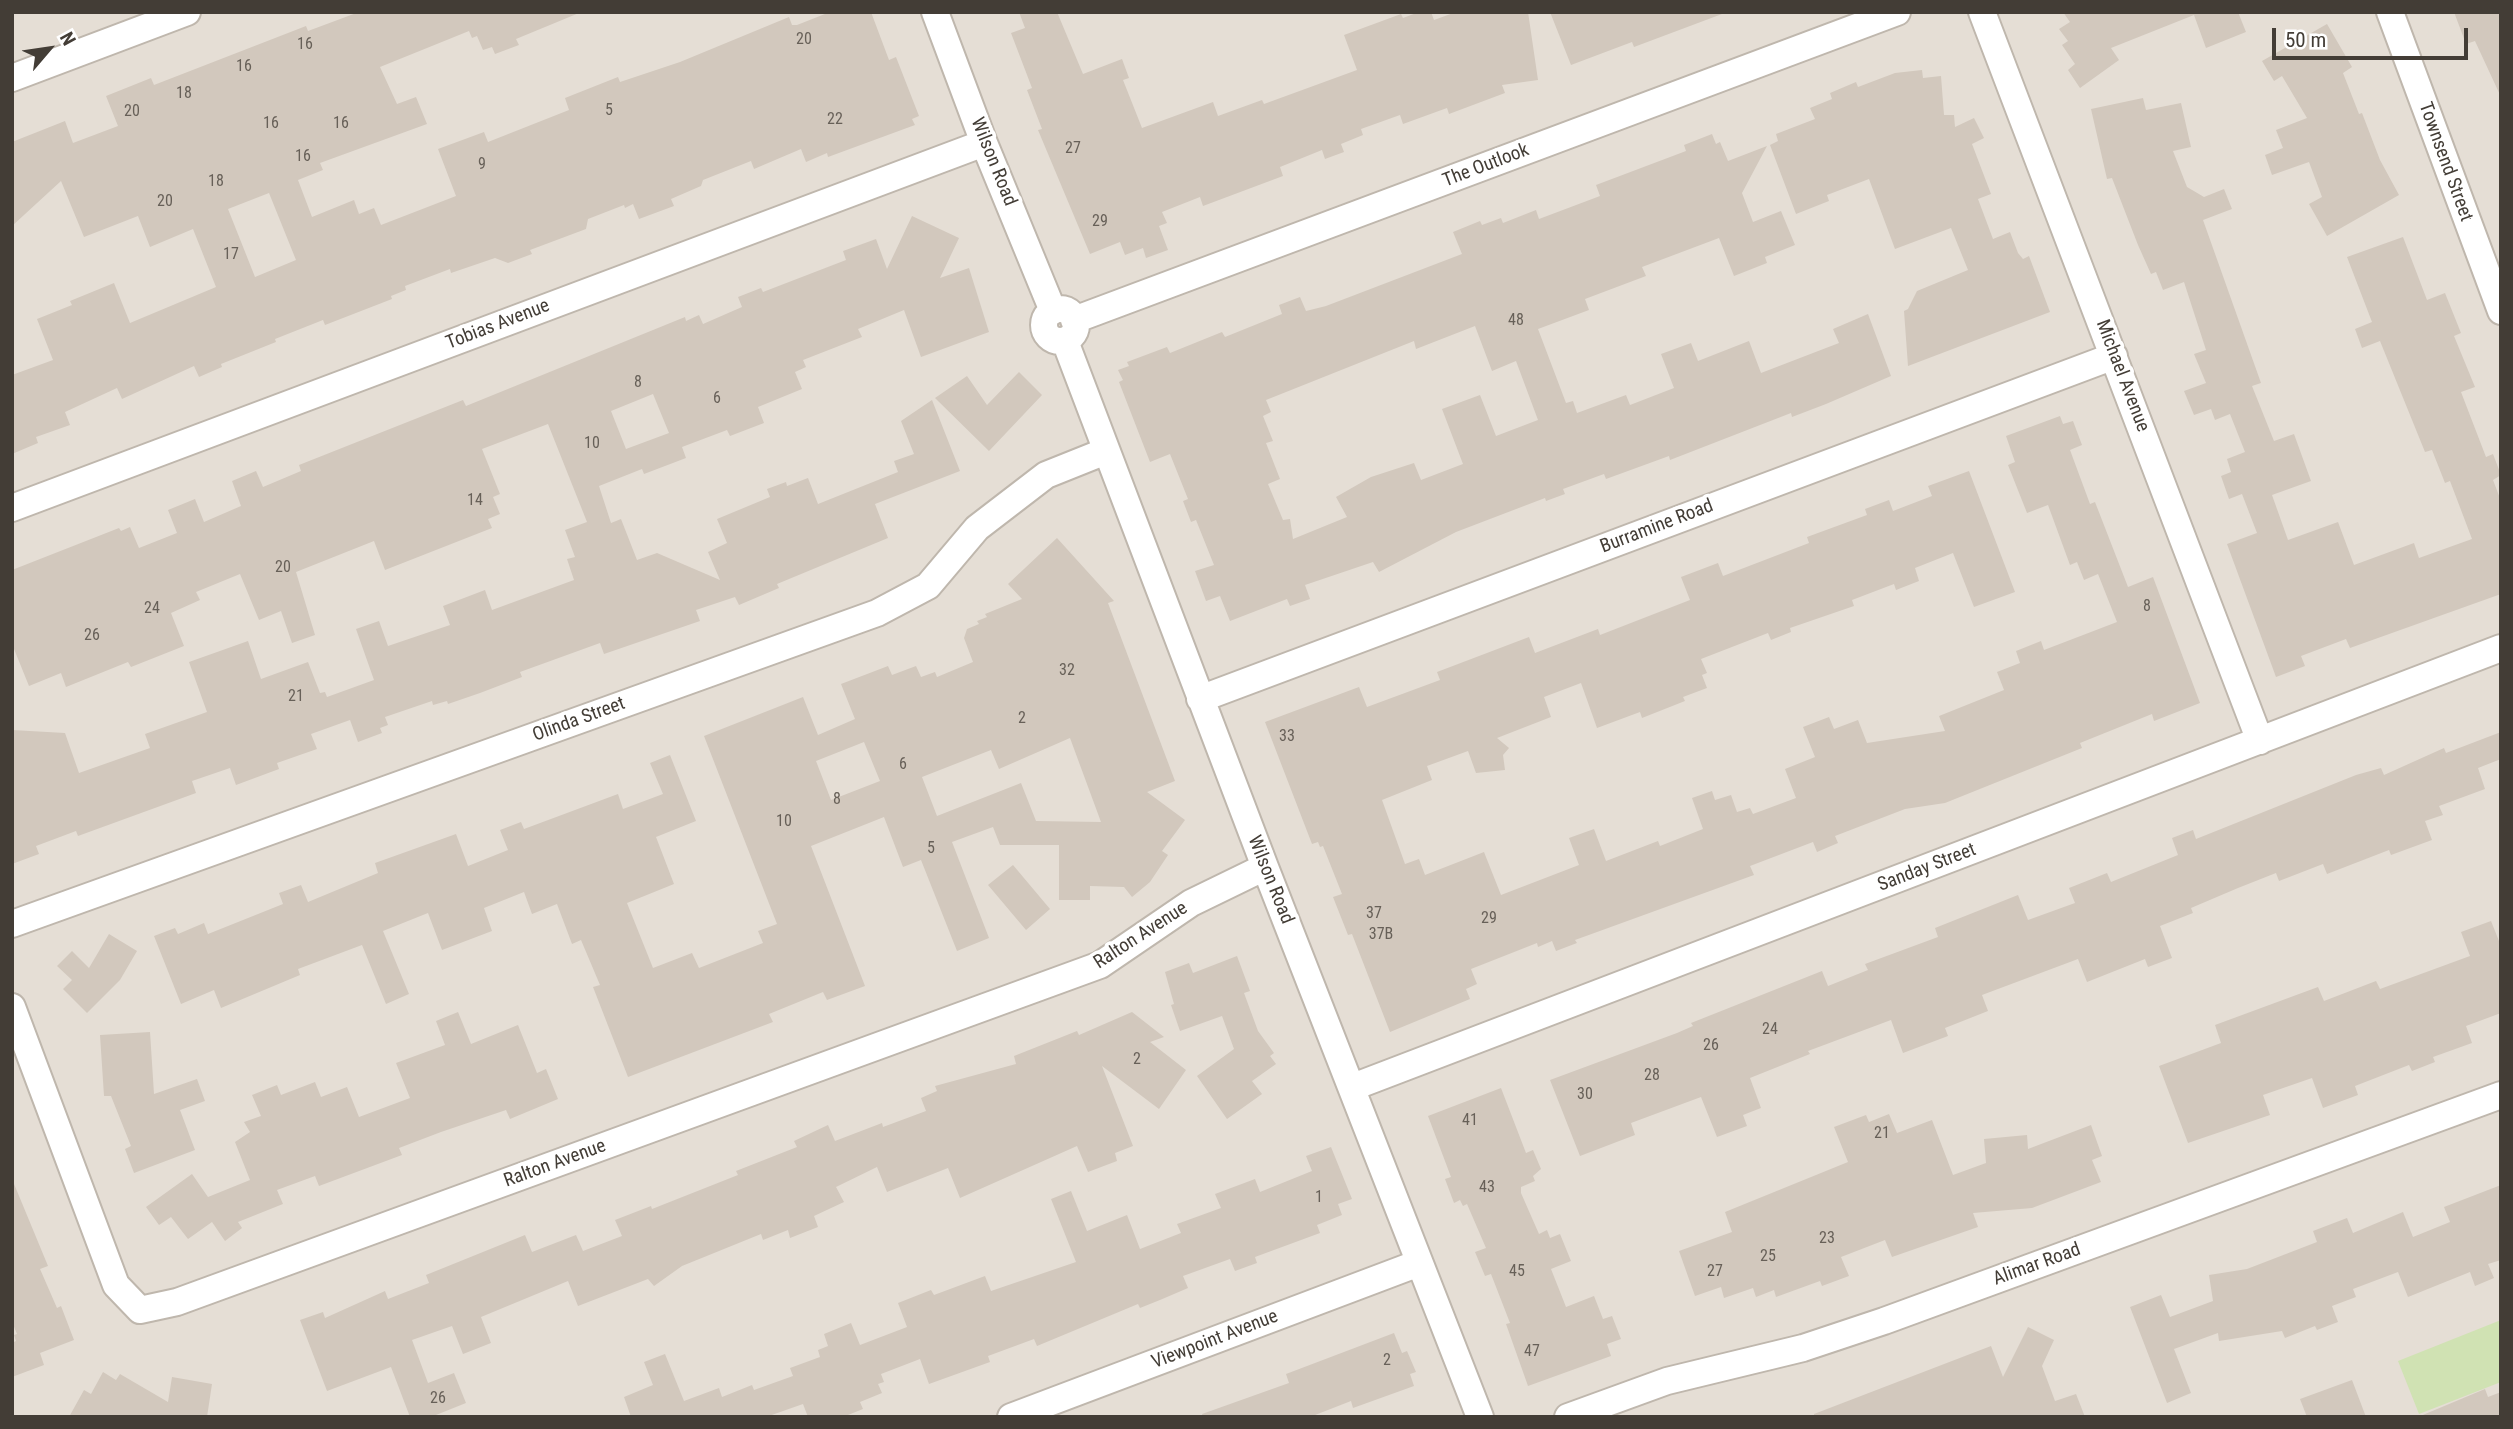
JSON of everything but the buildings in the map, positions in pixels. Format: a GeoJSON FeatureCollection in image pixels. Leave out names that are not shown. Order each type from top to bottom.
{"type":"FeatureCollection","features":[{"type":"Feature","properties":{"kind":"street"},"geometry":{"type":"LineString","coordinates":[[12,78],[187,12]]}},
{"type":"Feature","properties":{"kind":"street","name":"Wilson Road"},"geometry":{"type":"LineString","coordinates":[[935,12],[984,142],[1064,324],[1106,452],[1479,1417]]}},
{"type":"Feature","properties":{"kind":"street","name":"The Outlook"},"geometry":{"type":"LineString","coordinates":[[1064,324],[1897,12]]}},
{"type":"Feature","properties":{"kind":"street","name":"Michael Avenue"},"geometry":{"type":"LineString","coordinates":[[1982,12],[2260,741]]}},
{"type":"Feature","properties":{"kind":"street","name":"Townsend Street"},"geometry":{"type":"LineString","coordinates":[[2390,12],[2501,312]]}},
{"type":"Feature","properties":{"kind":"street","name":"Tobias Avenue"},"geometry":{"type":"LineString","coordinates":[[12,508],[984,142]]}},
{"type":"Feature","properties":{"kind":"street","name":"Burramine Road"},"geometry":{"type":"LineString","coordinates":[[1200,699],[2114,356]]}},
{"type":"Feature","properties":{"kind":"street","name":"Olinda Street"},"geometry":{"type":"LineString","coordinates":[[12,924],[877,612],[928,586],[977,528],[1046,475],[1106,452]]}},
{"type":"Feature","properties":{"kind":"street","name":"Sanday Street"},"geometry":{"type":"LineString","coordinates":[[1353,1087],[2501,648]]}},
{"type":"Feature","properties":{"kind":"street","name":"Ralton Avenue"},"geometry":{"type":"LineString","coordinates":[[12,1007],[116,1285],[140,1310],[177,1302],[1100,965],[1191,903],[1265,867]]}},
{"type":"Feature","properties":{"kind":"street","name":"Alimar Road"},"geometry":{"type":"LineString","coordinates":[[1568,1417],[1667,1381],[1803,1348],[1884,1321],[2501,1095]]}},
{"type":"Feature","properties":{"kind":"street","name":"Viewpoint Avenue"},"geometry":{"type":"LineString","coordinates":[[1011,1417],[1049,1410],[1419,1263]]}},
{"type":"Feature","properties":{"kind":"shaded area"},"geometry":{"type":"Polygon","coordinates":[[[12,12],[2501,12],[2501,1417],[12,1417],[12,12]]]}},
{"type":"Feature","properties":{"kind":"green space"},"geometry":{"type":"Polygon","coordinates":[[[2501,1320],[2501,1382],[2419,1414],[2398,1361],[2501,1320]]]}}]}
